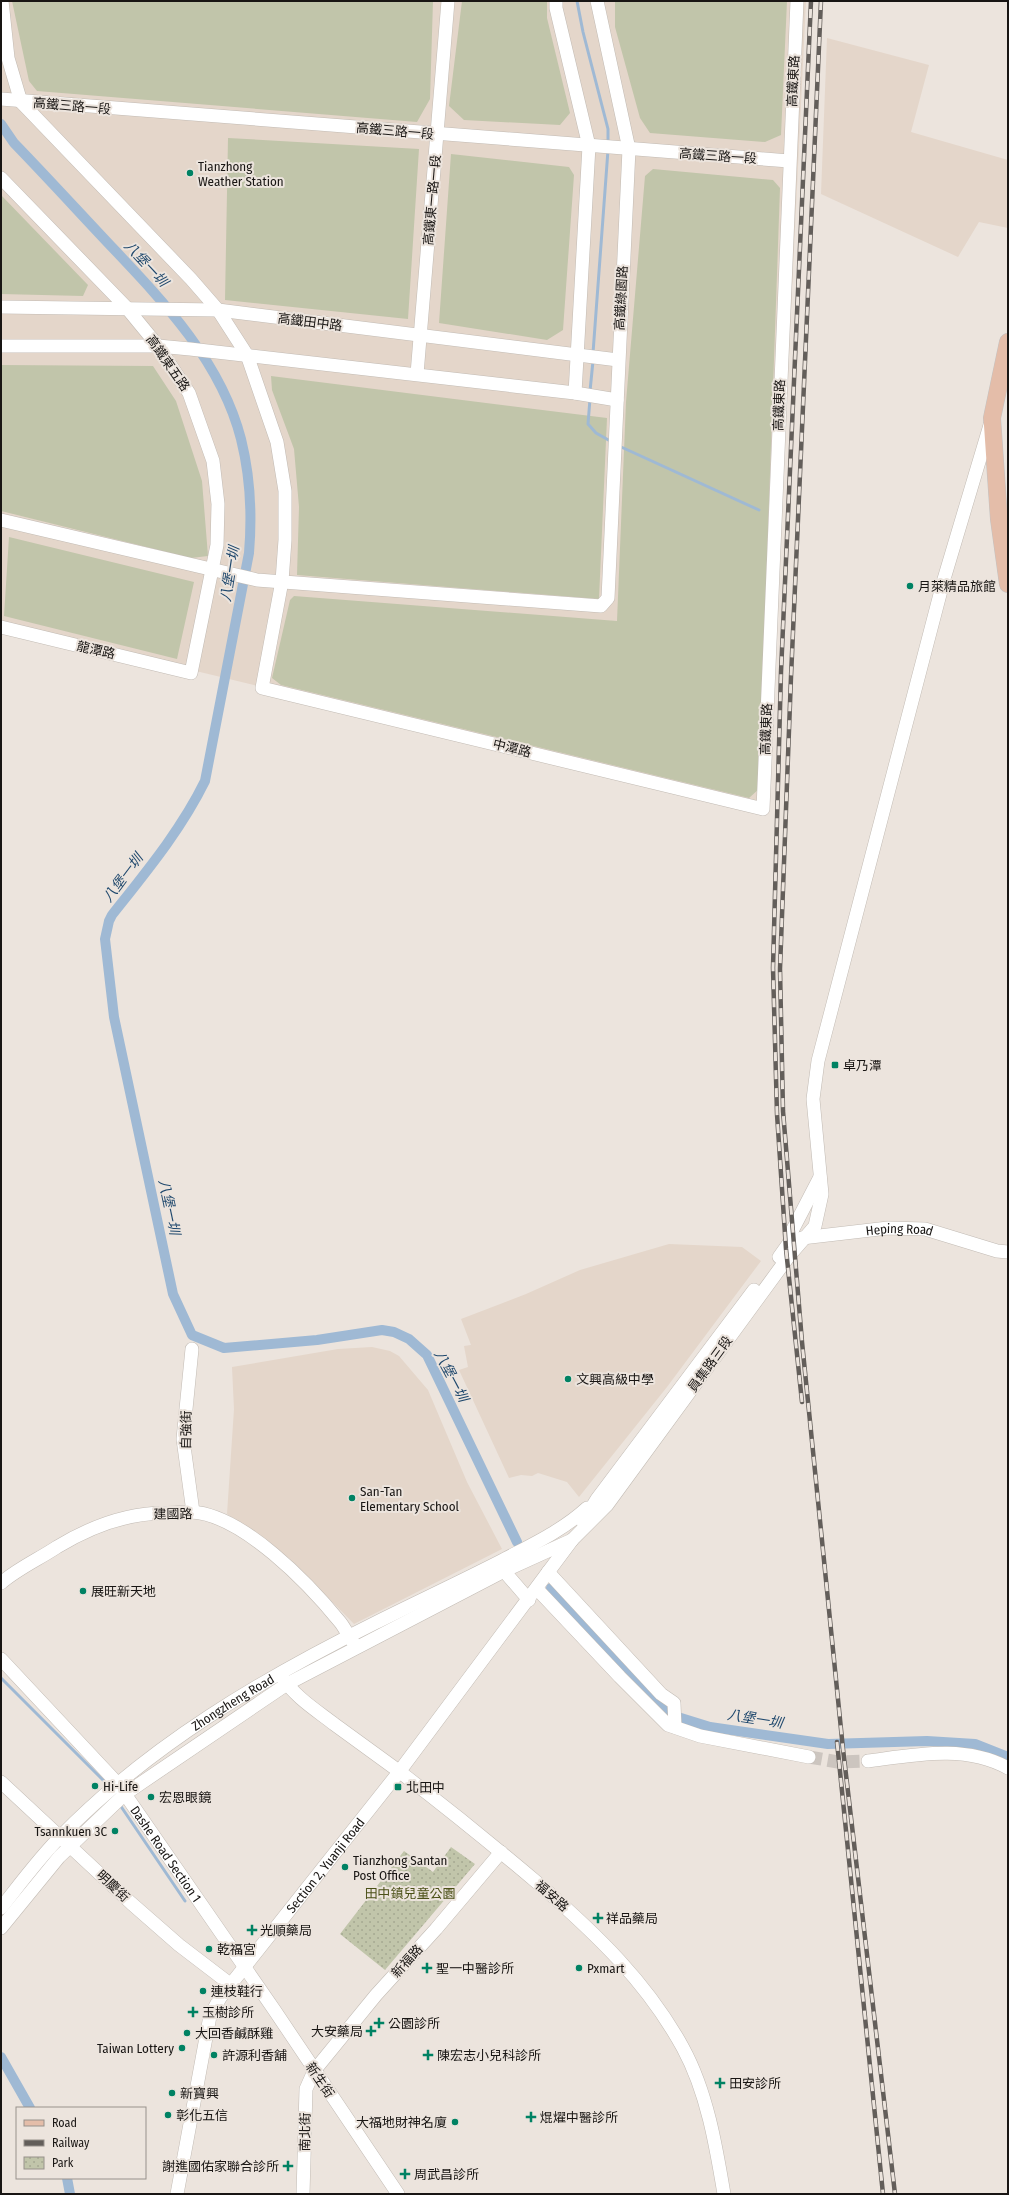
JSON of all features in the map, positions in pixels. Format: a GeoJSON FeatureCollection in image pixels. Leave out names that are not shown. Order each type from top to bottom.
{"type":"FeatureCollection","features":[{"type":"Feature","properties":{"kind":"main road"},"geometry":{"type":"LineString","coordinates":[[1008,342],[992,418],[999,519],[1008,584]]}},
{"type":"Feature","properties":{"kind":"street"},"geometry":{"type":"LineString","coordinates":[[1,520],[257,580],[282,582],[285,540],[285,491],[277,442],[247,355],[218,310],[21,102],[8,58],[2,1]]}},
{"type":"Feature","properties":{"kind":"street","name":"高鐵東一路一段"},"geometry":{"type":"LineString","coordinates":[[417,374],[448,1]]}},
{"type":"Feature","properties":{"kind":"street"},"geometry":{"type":"LineString","coordinates":[[556,1],[556,8],[589,146],[576,353],[575,393]]}},
{"type":"Feature","properties":{"kind":"street","name":"高鐵綠園路"},"geometry":{"type":"LineString","coordinates":[[282,582],[602,606],[608,598],[629,149],[596,1]]}},
{"type":"Feature","properties":{"kind":"street","name":"高鐵東路"},"geometry":{"type":"LineString","coordinates":[[763,809],[789,161],[797,1]]}},
{"type":"Feature","properties":{"kind":"street","name":"高鐵三路一段"},"geometry":{"type":"LineString","coordinates":[[1,99],[21,102],[437,135],[789,161]]}},
{"type":"Feature","properties":{"kind":"street","name":"高鐵東五路"},"geometry":{"type":"LineString","coordinates":[[1,178],[126,307],[158,346],[190,393],[213,461],[218,504],[217,545],[192,672]]}},
{"type":"Feature","properties":{"kind":"street","name":"高鐵田中路"},"geometry":{"type":"LineString","coordinates":[[1,307],[126,307],[218,310],[576,353],[618,360]]}},
{"type":"Feature","properties":{"kind":"street"},"geometry":{"type":"LineString","coordinates":[[1,346],[158,346],[417,374],[575,393],[617,400]]}},
{"type":"Feature","properties":{"kind":"street","name":"員集路三段"},"geometry":{"type":"LineString","coordinates":[[572,1540],[607,1505],[789,1256],[815,1226],[822,1194],[813,1099],[818,1061],[944,579],[992,418]]}},
{"type":"Feature","properties":{"kind":"street","name":"中潭路"},"geometry":{"type":"LineString","coordinates":[[282,582],[262,688],[763,809]]}},
{"type":"Feature","properties":{"kind":"street","name":"龍潭路"},"geometry":{"type":"LineString","coordinates":[[1,627],[192,672]]}},
{"type":"Feature","properties":{"kind":"street"},"geometry":{"type":"LineString","coordinates":[[787,1246],[793,1229],[820,1177]]}},
{"type":"Feature","properties":{"kind":"street","name":"Heping Road"},"geometry":{"type":"LineString","coordinates":[[787,1246],[807,1236],[888,1228],[925,1229],[997,1251],[1008,1252]]}},
{"type":"Feature","properties":{"kind":"street","name":"員集路三段"},"geometry":{"type":"LineString","coordinates":[[597,1499],[787,1246]]}},
{"type":"Feature","properties":{"kind":"street","name":"自強街"},"geometry":{"type":"LineString","coordinates":[[192,1349],[183,1439],[193,1512]]}},
{"type":"Feature","properties":{"kind":"street"},"geometry":{"type":"LineString","coordinates":[[597,1499],[572,1540],[548,1572],[661,1694],[674,1703],[675,1727]]}},
{"type":"Feature","properties":{"kind":"street"},"geometry":{"type":"LineString","coordinates":[[535,1549],[573,1521],[597,1499]]}},
{"type":"Feature","properties":{"kind":"street","name":"建國路"},"geometry":{"type":"LineString","coordinates":[[2,1580],[70,1539],[96,1527],[122,1518],[151,1513],[193,1512],[218,1518],[244,1533],[278,1558],[302,1579],[336,1617],[357,1646]]}},
{"type":"Feature","properties":{"kind":"street"},"geometry":{"type":"LineString","coordinates":[[535,1549],[572,1540]]}},
{"type":"Feature","properties":{"kind":"street","name":"Zhongzheng Road"},"geometry":{"type":"LineString","coordinates":[[1,1908],[65,1840],[122,1789],[283,1678],[349,1636],[509,1557],[535,1549]]}},
{"type":"Feature","properties":{"kind":"street","name":"Zhongzheng Road"},"geometry":{"type":"LineString","coordinates":[[283,1678],[357,1646],[504,1571],[535,1549]]}},
{"type":"Feature","properties":{"kind":"street"},"geometry":{"type":"LineString","coordinates":[[504,1571],[529,1600]]}},
{"type":"Feature","properties":{"kind":"street","name":"Section 2, Yuanji Road"},"geometry":{"type":"LineString","coordinates":[[177,2194],[210,2016],[230,1984],[399,1772],[529,1600],[548,1572]]}},
{"type":"Feature","properties":{"kind":"street"},"geometry":{"type":"LineString","coordinates":[[537,1589],[620,1677],[668,1725],[700,1736],[809,1757]]}},
{"type":"Feature","properties":{"kind":"street","name":"Dashe Road Section 1"},"geometry":{"type":"LineString","coordinates":[[1,1659],[122,1789],[243,1967]]}},
{"type":"Feature","properties":{"kind":"street","name":"福安路"},"geometry":{"type":"LineString","coordinates":[[283,1678],[307,1704],[399,1772],[501,1852],[610,1949],[656,2006],[684,2049],[697,2082],[712,2130],[724,2194]]}},
{"type":"Feature","properties":{"kind":"street"},"geometry":{"type":"LineString","coordinates":[[868,1762],[924,1754],[959,1754],[989,1759],[1007,1765]]}},
{"type":"Feature","properties":{"kind":"street","name":"明慶街"},"geometry":{"type":"LineString","coordinates":[[1,1782],[179,1945],[230,1984]]}},
{"type":"Feature","properties":{"kind":"street","name":"Zhongzheng Road"},"geometry":{"type":"LineString","coordinates":[[1,1928],[28,1893],[65,1840]]}},
{"type":"Feature","properties":{"kind":"street","name":"新福路"},"geometry":{"type":"LineString","coordinates":[[314,2071],[376,1995],[436,1929],[501,1852]]}},
{"type":"Feature","properties":{"kind":"street","name":"新生街"},"geometry":{"type":"LineString","coordinates":[[243,1967],[275,2011],[398,2194]]}},
{"type":"Feature","properties":{"kind":"street","name":"南北街"},"geometry":{"type":"LineString","coordinates":[[303,2194],[306,2089],[314,2071]]}},
{"type":"Feature","properties":{"kind":"shaded area"},"geometry":{"type":"Polygon","coordinates":[[[1,1],[806,1],[767,809],[1,624],[1,1]]]}},
{"type":"Feature","properties":{"kind":"shaded area"},"geometry":{"type":"Polygon","coordinates":[[[827,38],[929,65],[911,132],[1008,160],[1008,228],[979,222],[958,257],[821,194],[827,38]]]}},
{"type":"Feature","properties":{"kind":"shaded area","name":"文興高級中學"},"geometry":{"type":"Polygon","coordinates":[[[669,1244],[742,1247],[761,1261],[667,1387],[579,1497],[567,1482],[538,1473],[532,1476],[521,1475],[509,1478],[459,1370],[468,1367],[464,1346],[471,1345],[461,1319],[526,1294],[580,1270],[669,1244]]]}},
{"type":"Feature","properties":{"kind":"shaded area","name":"San-Tan Elementary School"},"geometry":{"type":"Polygon","coordinates":[[[372,1347],[390,1351],[399,1356],[428,1390],[467,1482],[502,1549],[354,1624],[289,1558],[227,1514],[234,1409],[232,1367],[338,1349],[372,1347]]]}},
{"type":"Feature","properties":{"kind":"green space"},"geometry":{"type":"Polygon","coordinates":[[[12,1],[433,1],[430,99],[417,122],[37,91],[29,81],[12,1]]]}},
{"type":"Feature","properties":{"kind":"green space"},"geometry":{"type":"Polygon","coordinates":[[[462,1],[547,1],[547,18],[570,113],[560,125],[464,120],[449,106],[462,1]]]}},
{"type":"Feature","properties":{"kind":"green space"},"geometry":{"type":"Polygon","coordinates":[[[615,1],[787,1],[781,135],[765,142],[650,133],[640,118],[615,27],[615,1]]]}},
{"type":"Feature","properties":{"kind":"green space"},"geometry":{"type":"Polygon","coordinates":[[[228,138],[419,149],[408,319],[225,300],[228,138]]]}},
{"type":"Feature","properties":{"kind":"green space"},"geometry":{"type":"Polygon","coordinates":[[[451,154],[569,167],[574,175],[563,330],[547,340],[439,323],[451,154]]]}},
{"type":"Feature","properties":{"kind":"green space"},"geometry":{"type":"Polygon","coordinates":[[[653,169],[773,180],[780,188],[759,789],[749,798],[281,685],[272,678],[290,600],[294,596],[617,621],[626,402],[645,176],[653,169]]]}},
{"type":"Feature","properties":{"kind":"green space"},"geometry":{"type":"Polygon","coordinates":[[[1,195],[88,285],[83,296],[1,294],[1,195]]]}},
{"type":"Feature","properties":{"kind":"green space"},"geometry":{"type":"Polygon","coordinates":[[[1,365],[153,366],[176,401],[202,481],[208,556],[191,558],[1,511],[1,365]]]}},
{"type":"Feature","properties":{"kind":"green space"},"geometry":{"type":"Polygon","coordinates":[[[271,376],[607,418],[599,599],[297,575],[299,507],[294,449],[272,390],[271,376]]]}},
{"type":"Feature","properties":{"kind":"green space"},"geometry":{"type":"Polygon","coordinates":[[[9,537],[194,582],[177,659],[4,616],[9,537]]]}},
{"type":"Feature","properties":{"kind":"green space","name":"田中鎮兒童公園"},"geometry":{"type":"Polygon","coordinates":[[[451,1847],[475,1864],[385,1970],[340,1934],[404,1851],[433,1872],[451,1847]]]}},
{"type":"Feature","properties":{"kind":"waterway"},"geometry":{"type":"LineString","coordinates":[[577,1],[583,32],[608,129],[608,144]]}},
{"type":"Feature","properties":{"kind":"waterway","name":"八堡一圳"},"geometry":{"type":"LineString","coordinates":[[1,124],[14,143],[150,288],[188,334],[205,358],[220,384],[232,411],[244,453],[250,511],[249,553],[205,781],[196,799],[174,834],[112,915],[105,939],[114,1017],[173,1294],[192,1335],[224,1348],[317,1340],[382,1330],[394,1332],[409,1339],[427,1355],[517,1542]]}},
{"type":"Feature","properties":{"kind":"waterway"},"geometry":{"type":"LineString","coordinates":[[593,353],[608,150]]}},
{"type":"Feature","properties":{"kind":"waterway"},"geometry":{"type":"LineString","coordinates":[[590,391],[593,361]]}},
{"type":"Feature","properties":{"kind":"waterway"},"geometry":{"type":"LineString","coordinates":[[590,399],[588,424],[596,433],[612,442]]}},
{"type":"Feature","properties":{"kind":"waterway"},"geometry":{"type":"LineString","coordinates":[[619,446],[759,510]]}},
{"type":"Feature","properties":{"kind":"waterway","name":"八堡一圳"},"geometry":{"type":"LineString","coordinates":[[551,1588],[668,1714],[710,1727],[828,1744],[927,1741],[975,1744],[1008,1757]]}},
{"type":"Feature","properties":{"kind":"waterway"},"geometry":{"type":"LineString","coordinates":[[1,1678],[103,1780],[109,1788]]}},
{"type":"Feature","properties":{"kind":"waterway"},"geometry":{"type":"LineString","coordinates":[[120,1805],[185,1901]]}},
{"type":"Feature","properties":{"kind":"waterway"},"geometry":{"type":"LineString","coordinates":[[1,2057],[29,2107]]}},
{"type":"Feature","properties":{"kind":"waterway"},"geometry":{"type":"LineString","coordinates":[[67,2179],[70,2194]]}},
{"type":"Feature","properties":{"kind":"tunnel"},"geometry":{"type":"LineString","coordinates":[[809,1757],[838,1762],[868,1761]]}},
{"type":"Feature","properties":{"kind":"railway"},"geometry":{"type":"LineString","coordinates":[[802,1402],[786,1249],[777,1114],[773,968],[781,672],[811,1]]}},
{"type":"Feature","properties":{"kind":"railway"},"geometry":{"type":"LineString","coordinates":[[821,1],[791,677],[780,969],[783,1111],[802,1342],[843,1749],[895,2194]]}},
{"type":"Feature","properties":{"kind":"railway"},"geometry":{"type":"LineString","coordinates":[[837,1742],[883,2194]]}},
{"type":"Feature","properties":{"kind":"place","name":"Tianzhong Weather Station"},"geometry":{"type":"Point","coordinates":[190,173]}},
{"type":"Feature","properties":{"kind":"place","name":"月萊精品旅館"},"geometry":{"type":"Point","coordinates":[910,586]}},
{"type":"Feature","properties":{"kind":"place","name":"卓乃潭"},"geometry":{"type":"Point","coordinates":[835,1065]}},
{"type":"Feature","properties":{"kind":"place","name":"文興高級中學"},"geometry":{"type":"Point","coordinates":[568,1379]}},
{"type":"Feature","properties":{"kind":"place","name":"San-Tan Elementary School"},"geometry":{"type":"Point","coordinates":[352,1498]}},
{"type":"Feature","properties":{"kind":"place","name":"展旺新天地"},"geometry":{"type":"Point","coordinates":[83,1591]}},
{"type":"Feature","properties":{"kind":"place","name":"Hi-Life"},"geometry":{"type":"Point","coordinates":[95,1786]}},
{"type":"Feature","properties":{"kind":"place","name":"北田中"},"geometry":{"type":"Point","coordinates":[398,1787]}},
{"type":"Feature","properties":{"kind":"place","name":"宏恩眼鏡"},"geometry":{"type":"Point","coordinates":[151,1797]}},
{"type":"Feature","properties":{"kind":"place","name":"Tsannkuen 3C"},"geometry":{"type":"Point","coordinates":[115,1831]}},
{"type":"Feature","properties":{"kind":"place","name":"Tianzhong Santan Post Office"},"geometry":{"type":"Point","coordinates":[345,1867]}},
{"type":"Feature","properties":{"kind":"place","name":"祥品藥局"},"geometry":{"type":"Point","coordinates":[598,1918]}},
{"type":"Feature","properties":{"kind":"place","name":"光順藥局"},"geometry":{"type":"Point","coordinates":[252,1930]}},
{"type":"Feature","properties":{"kind":"place","name":"乾福宮"},"geometry":{"type":"Point","coordinates":[209,1949]}},
{"type":"Feature","properties":{"kind":"place","name":"聖一中醫診所"},"geometry":{"type":"Point","coordinates":[427,1968]}},
{"type":"Feature","properties":{"kind":"place","name":"Pxmart"},"geometry":{"type":"Point","coordinates":[579,1968]}},
{"type":"Feature","properties":{"kind":"place","name":"連枝鞋行"},"geometry":{"type":"Point","coordinates":[203,1991]}},
{"type":"Feature","properties":{"kind":"place","name":"玉樹診所"},"geometry":{"type":"Point","coordinates":[193,2012]}},
{"type":"Feature","properties":{"kind":"place","name":"公園診所"},"geometry":{"type":"Point","coordinates":[379,2023]}},
{"type":"Feature","properties":{"kind":"place","name":"大安藥局"},"geometry":{"type":"Point","coordinates":[371,2031]}},
{"type":"Feature","properties":{"kind":"place","name":"大回香鹹酥雞"},"geometry":{"type":"Point","coordinates":[187,2033]}},
{"type":"Feature","properties":{"kind":"place","name":"Taiwan Lottery"},"geometry":{"type":"Point","coordinates":[182,2048]}},
{"type":"Feature","properties":{"kind":"place","name":"許源利香舖"},"geometry":{"type":"Point","coordinates":[214,2055]}},
{"type":"Feature","properties":{"kind":"place","name":"陳宏志小兒科診所"},"geometry":{"type":"Point","coordinates":[428,2055]}},
{"type":"Feature","properties":{"kind":"place","name":"田安診所"},"geometry":{"type":"Point","coordinates":[720,2083]}},
{"type":"Feature","properties":{"kind":"place","name":"新寶興"},"geometry":{"type":"Point","coordinates":[172,2093]}},
{"type":"Feature","properties":{"kind":"place","name":"彰化五信"},"geometry":{"type":"Point","coordinates":[168,2115]}},
{"type":"Feature","properties":{"kind":"place","name":"焜燿中醫診所"},"geometry":{"type":"Point","coordinates":[531,2117]}},
{"type":"Feature","properties":{"kind":"place","name":"大福地財神名廈"},"geometry":{"type":"Point","coordinates":[455,2122]}},
{"type":"Feature","properties":{"kind":"place","name":"謝進國佑家聯合診所"},"geometry":{"type":"Point","coordinates":[288,2166]}},
{"type":"Feature","properties":{"kind":"place","name":"周武昌診所"},"geometry":{"type":"Point","coordinates":[405,2174]}}]}
